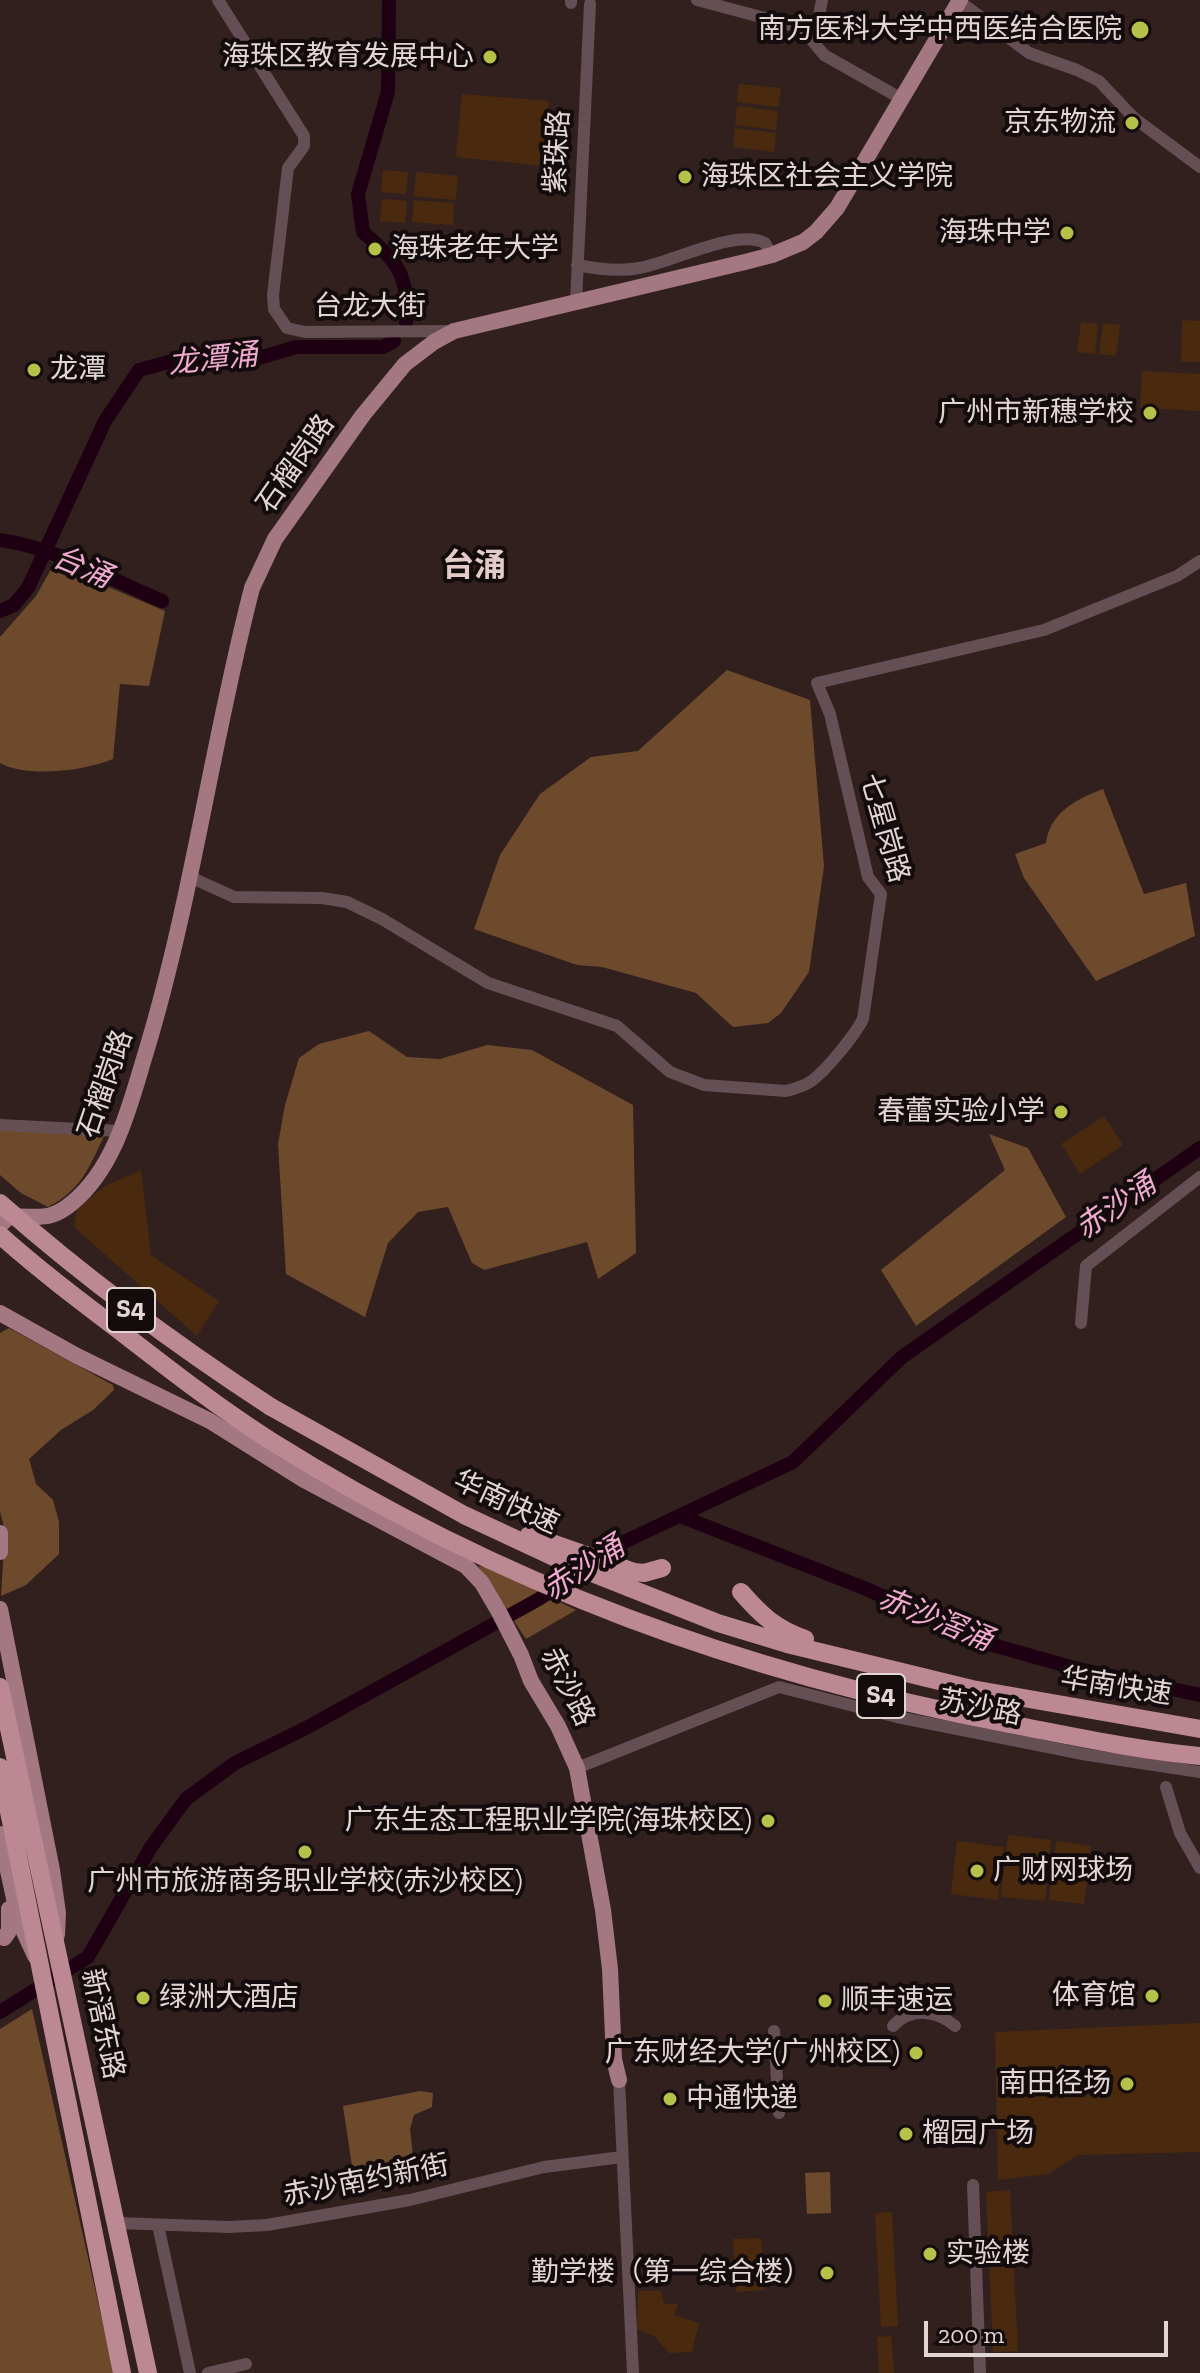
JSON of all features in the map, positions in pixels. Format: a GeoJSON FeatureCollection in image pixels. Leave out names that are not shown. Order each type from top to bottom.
{"type":"FeatureCollection","features":[{"type":"Feature","properties":{"kind":"highway","name":"华南快速"},"geometry":{"type":"LineString","coordinates":[[0,1203],[129,1308],[201,1362],[271,1407],[458,1512],[608,1571],[661,1602],[749,1633],[882,1668],[1033,1702],[1200,1729]]}},
{"type":"Feature","properties":{"kind":"highway","name":"华南快速"},"geometry":{"type":"LineString","coordinates":[[0,1235],[171,1371],[269,1439],[393,1511],[539,1583],[688,1642],[853,1690],[969,1717],[1200,1757]]}},
{"type":"Feature","properties":{"kind":"highway"},"geometry":{"type":"LineString","coordinates":[[608,1571],[639,1573],[662,1568]]}},
{"type":"Feature","properties":{"kind":"highway"},"geometry":{"type":"LineString","coordinates":[[741,1592],[774,1625],[882,1668]]}},
{"type":"Feature","properties":{"kind":"highway","name":"新滘东路"},"geometry":{"type":"LineString","coordinates":[[0,1687],[7,1762],[38,1961],[122,2373]]}},
{"type":"Feature","properties":{"kind":"highway","name":"新滘东路"},"geometry":{"type":"LineString","coordinates":[[7,1762],[69,2002],[148,2373]]}},
{"type":"Feature","properties":{"kind":"main road","name":"石榴岗路"},"geometry":{"type":"LineString","coordinates":[[0,1225],[9,1217],[32,1219],[50,1216],[73,1202],[107,1162],[169,971],[244,619],[259,569],[293,512],[385,387],[417,353],[454,331],[772,255],[803,242],[837,208],[960,1]]}},
{"type":"Feature","properties":{"kind":"main road","name":"赤沙路"},"geometry":{"type":"LineString","coordinates":[[0,1313],[8,1324],[210,1421],[304,1480],[466,1566],[482,1583],[513,1638],[531,1681],[580,1766],[603,1910],[610,1969],[614,2059],[619,2080]]}},
{"type":"Feature","properties":{"kind":"main road"},"geometry":{"type":"LineString","coordinates":[[0,1533],[0,1552]]}},
{"type":"Feature","properties":{"kind":"main road"},"geometry":{"type":"LineString","coordinates":[[0,1609],[54,1880],[58,1913],[56,1948]]}},
{"type":"Feature","properties":{"kind":"main road"},"geometry":{"type":"LineString","coordinates":[[0,1834],[24,1936],[38,1961]]}},
{"type":"Feature","properties":{"kind":"main road"},"geometry":{"type":"LineString","coordinates":[[0,1869],[10,1914],[9,1931],[2,1939]]}},
{"type":"Feature","properties":{"kind":"main road"},"geometry":{"type":"LineString","coordinates":[[2,1939],[12,1935],[24,1936]]}},
{"type":"Feature","properties":{"kind":"street","name":"台龙大街"},"geometry":{"type":"LineString","coordinates":[[218,0],[304,136],[304,146],[288,168],[273,295],[274,309],[287,328],[319,332],[454,331]]}},
{"type":"Feature","properties":{"kind":"street"},"geometry":{"type":"LineString","coordinates":[[697,0],[802,28],[824,55],[902,99]]}},
{"type":"Feature","properties":{"kind":"street"},"geometry":{"type":"LineString","coordinates":[[814,43],[822,0]]}},
{"type":"Feature","properties":{"kind":"street"},"geometry":{"type":"LineString","coordinates":[[960,1],[1029,53],[1099,81],[1134,118],[1200,167]]}},
{"type":"Feature","properties":{"kind":"street","name":"紫珠路"},"geometry":{"type":"LineString","coordinates":[[576,302],[590,4]]}},
{"type":"Feature","properties":{"kind":"street"},"geometry":{"type":"LineString","coordinates":[[577,265],[624,270],[643,268],[742,238],[765,243],[772,255]]}},
{"type":"Feature","properties":{"kind":"street","name":"七星岗路"},"geometry":{"type":"LineString","coordinates":[[190,877],[234,897],[322,898],[347,902],[382,919],[488,983],[617,1026],[670,1072],[691,1082],[786,1091],[798,1088],[811,1081],[856,1032],[863,1019],[881,894],[868,877],[830,714],[817,683],[1044,630],[1177,576],[1200,561]]}},
{"type":"Feature","properties":{"kind":"street"},"geometry":{"type":"LineString","coordinates":[[0,1125],[119,1131]]}},
{"type":"Feature","properties":{"kind":"street"},"geometry":{"type":"LineString","coordinates":[[1081,1323],[1086,1266],[1200,1177]]}},
{"type":"Feature","properties":{"kind":"street","name":"苏沙路"},"geometry":{"type":"LineString","coordinates":[[580,1766],[779,1687],[897,1717],[1088,1755],[1200,1772]]}},
{"type":"Feature","properties":{"kind":"street"},"geometry":{"type":"LineString","coordinates":[[1166,1787],[1180,1833],[1200,1868]]}},
{"type":"Feature","properties":{"kind":"street"},"geometry":{"type":"LineString","coordinates":[[893,2026],[901,2018],[923,2012],[940,2015],[955,2026]]}},
{"type":"Feature","properties":{"kind":"street"},"geometry":{"type":"LineString","coordinates":[[774,2031],[779,2113]]}},
{"type":"Feature","properties":{"kind":"street","name":"赤沙路"},"geometry":{"type":"LineString","coordinates":[[619,2080],[633,2373]]}},
{"type":"Feature","properties":{"kind":"street","name":"赤沙南约新街"},"geometry":{"type":"LineString","coordinates":[[117,2223],[229,2227],[267,2225],[410,2200],[544,2167],[622,2157]]}},
{"type":"Feature","properties":{"kind":"street"},"geometry":{"type":"LineString","coordinates":[[973,2185],[980,2373]]}},
{"type":"Feature","properties":{"kind":"street"},"geometry":{"type":"LineString","coordinates":[[158,2225],[190,2373]]}},
{"type":"Feature","properties":{"kind":"street"},"geometry":{"type":"LineString","coordinates":[[208,2373],[246,2364]]}},
{"type":"Feature","properties":{"kind":"shaded area"},"geometry":{"type":"Polygon","coordinates":[[[739,84],[781,88],[778,107],[737,102],[739,84]]]}},
{"type":"Feature","properties":{"kind":"shaded area"},"geometry":{"type":"Polygon","coordinates":[[[462,94],[549,101],[545,166],[456,157],[462,94]]]}},
{"type":"Feature","properties":{"kind":"shaded area"},"geometry":{"type":"Polygon","coordinates":[[[737,106],[778,111],[776,130],[735,125],[737,106]]]}},
{"type":"Feature","properties":{"kind":"shaded area"},"geometry":{"type":"Polygon","coordinates":[[[735,128],[776,133],[774,152],[733,147],[735,128]]]}},
{"type":"Feature","properties":{"kind":"shaded area"},"geometry":{"type":"Polygon","coordinates":[[[383,170],[408,172],[406,194],[381,192],[383,170]]]}},
{"type":"Feature","properties":{"kind":"shaded area"},"geometry":{"type":"Polygon","coordinates":[[[416,172],[458,176],[456,200],[414,196],[416,172]]]}},
{"type":"Feature","properties":{"kind":"shaded area"},"geometry":{"type":"Polygon","coordinates":[[[382,199],[407,201],[405,223],[380,221],[382,199]]]}},
{"type":"Feature","properties":{"kind":"shaded area"},"geometry":{"type":"Polygon","coordinates":[[[414,200],[454,203],[453,225],[412,222],[414,200]]]}},
{"type":"Feature","properties":{"kind":"shaded area"},"geometry":{"type":"Polygon","coordinates":[[[1182,320],[1200,321],[1200,362],[1181,362],[1182,320]]]}},
{"type":"Feature","properties":{"kind":"shaded area"},"geometry":{"type":"Polygon","coordinates":[[[1081,322],[1098,324],[1095,354],[1077,352],[1081,322]]]}},
{"type":"Feature","properties":{"kind":"shaded area"},"geometry":{"type":"Polygon","coordinates":[[[1103,323],[1120,325],[1116,356],[1099,354],[1103,323]]]}},
{"type":"Feature","properties":{"kind":"shaded area"},"geometry":{"type":"Polygon","coordinates":[[[1142,371],[1200,374],[1200,411],[1140,408],[1142,371]]]}},
{"type":"Feature","properties":{"kind":"shaded area"},"geometry":{"type":"Polygon","coordinates":[[[54,564],[165,611],[149,686],[120,684],[113,759],[87,767],[56,771],[11,768],[0,763],[0,637],[36,596],[54,564]]]}},
{"type":"Feature","properties":{"kind":"shaded area"},"geometry":{"type":"Polygon","coordinates":[[[727,670],[810,700],[824,866],[809,972],[781,1013],[768,1023],[733,1027],[696,993],[602,967],[577,965],[474,929],[500,855],[540,794],[591,757],[638,751],[727,670]]]}},
{"type":"Feature","properties":{"kind":"shaded area"},"geometry":{"type":"Polygon","coordinates":[[[1103,789],[1144,894],[1186,883],[1195,936],[1096,981],[1024,878],[1015,854],[1046,843],[1053,823],[1066,808],[1103,789]]]}},
{"type":"Feature","properties":{"kind":"shaded area"},"geometry":{"type":"Polygon","coordinates":[[[369,1031],[407,1057],[440,1059],[487,1045],[532,1050],[633,1105],[636,1253],[598,1279],[587,1242],[484,1270],[472,1263],[448,1207],[418,1212],[388,1243],[365,1317],[286,1274],[278,1144],[285,1105],[299,1058],[319,1044],[369,1031]]]}},
{"type":"Feature","properties":{"kind":"shaded area"},"geometry":{"type":"Polygon","coordinates":[[[1104,1116],[1123,1145],[1080,1174],[1061,1144],[1104,1116]]]}},
{"type":"Feature","properties":{"kind":"shaded area"},"geometry":{"type":"Polygon","coordinates":[[[0,1130],[104,1136],[76,1186],[48,1207],[21,1193],[0,1175],[0,1130]]]}},
{"type":"Feature","properties":{"kind":"shaded area"},"geometry":{"type":"Polygon","coordinates":[[[989,1134],[1028,1148],[1066,1217],[916,1326],[881,1270],[1005,1170],[989,1134]]]}},
{"type":"Feature","properties":{"kind":"shaded area"},"geometry":{"type":"Polygon","coordinates":[[[141,1170],[151,1255],[219,1301],[197,1336],[74,1227],[77,1208],[105,1186],[141,1170]]]}},
{"type":"Feature","properties":{"kind":"shaded area"},"geometry":{"type":"Polygon","coordinates":[[[9,1328],[113,1385],[114,1390],[29,1459],[36,1484],[53,1500],[59,1522],[59,1554],[26,1585],[1,1596],[5,1531],[0,1511],[0,1333],[9,1328]]]}},
{"type":"Feature","properties":{"kind":"shaded area"},"geometry":{"type":"Polygon","coordinates":[[[478,1566],[487,1567],[576,1610],[526,1639],[478,1566]]]}},
{"type":"Feature","properties":{"kind":"shaded area"},"geometry":{"type":"Polygon","coordinates":[[[1008,1835],[1051,1840],[1045,1901],[1001,1897],[1008,1835]]]}},
{"type":"Feature","properties":{"kind":"shaded area","name":"广财网球场"},"geometry":{"type":"Polygon","coordinates":[[[957,1841],[1004,1847],[998,1900],[951,1894],[957,1841]]]}},
{"type":"Feature","properties":{"kind":"shaded area"},"geometry":{"type":"Polygon","coordinates":[[[1056,1841],[1091,1846],[1084,1904],[1049,1900],[1056,1841]]]}},
{"type":"Feature","properties":{"kind":"shaded area"},"geometry":{"type":"Polygon","coordinates":[[[32,2009],[114,2373],[0,2373],[0,2029],[32,2009]]]}},
{"type":"Feature","properties":{"kind":"shaded area","name":"南田径场"},"geometry":{"type":"Polygon","coordinates":[[[1200,2023],[1200,2152],[1078,2155],[1048,2174],[998,2180],[995,2032],[1200,2023]]]}},
{"type":"Feature","properties":{"kind":"shaded area"},"geometry":{"type":"Polygon","coordinates":[[[693,2038],[694,2055],[664,2057],[663,2039],[693,2038]]]}},
{"type":"Feature","properties":{"kind":"shaded area"},"geometry":{"type":"Polygon","coordinates":[[[420,2091],[433,2093],[432,2107],[414,2115],[410,2129],[414,2163],[421,2166],[425,2180],[356,2193],[343,2106],[420,2091]]]}},
{"type":"Feature","properties":{"kind":"shaded area"},"geometry":{"type":"Polygon","coordinates":[[[830,2172],[831,2213],[807,2214],[805,2173],[830,2172]]]}},
{"type":"Feature","properties":{"kind":"shaded area"},"geometry":{"type":"Polygon","coordinates":[[[1010,2190],[1018,2351],[993,2352],[986,2192],[1010,2190]]]}},
{"type":"Feature","properties":{"kind":"shaded area"},"geometry":{"type":"Polygon","coordinates":[[[892,2212],[898,2326],[881,2327],[875,2213],[892,2212]]]}},
{"type":"Feature","properties":{"kind":"shaded area"},"geometry":{"type":"Polygon","coordinates":[[[761,2238],[765,2290],[736,2292],[733,2239],[761,2238]]]}},
{"type":"Feature","properties":{"kind":"shaded area"},"geometry":{"type":"Polygon","coordinates":[[[638,2291],[661,2291],[664,2304],[678,2304],[674,2315],[699,2323],[692,2352],[669,2353],[654,2336],[637,2329],[638,2291]]]}},
{"type":"Feature","properties":{"kind":"shaded area"},"geometry":{"type":"Polygon","coordinates":[[[891,2336],[894,2373],[879,2373],[877,2337],[891,2336]]]}},
{"type":"Feature","properties":{"kind":"waterway","name":"龙潭涌"},"geometry":{"type":"LineString","coordinates":[[389,0],[388,92],[358,194],[363,232],[393,261],[403,280],[406,322]]}},
{"type":"Feature","properties":{"kind":"waterway","name":"龙潭涌"},"geometry":{"type":"LineString","coordinates":[[0,611],[14,605],[28,588],[105,421],[139,370],[176,360],[245,362],[296,347],[383,347],[394,341]]}},
{"type":"Feature","properties":{"kind":"waterway","name":"台涌"},"geometry":{"type":"LineString","coordinates":[[0,540],[62,557],[162,601]]}},
{"type":"Feature","properties":{"kind":"waterway","name":"赤沙涌"},"geometry":{"type":"LineString","coordinates":[[0,2012],[88,1957],[151,1847],[186,1799],[235,1763],[306,1728],[539,1599],[624,1542],[793,1462],[902,1357],[1200,1148]]}},
{"type":"Feature","properties":{"kind":"waterway","name":"赤沙滘涌"},"geometry":{"type":"LineString","coordinates":[[680,1516],[864,1588],[993,1645],[1074,1668],[1200,1695]]}},
{"type":"Feature","properties":{"kind":"place","name":"南方医科大学中西医结合医院"},"geometry":{"type":"Point","coordinates":[1140,30]}},
{"type":"Feature","properties":{"kind":"place","name":"海珠区教育发展中心"},"geometry":{"type":"Point","coordinates":[490,57]}},
{"type":"Feature","properties":{"kind":"place","name":"京东物流"},"geometry":{"type":"Point","coordinates":[1132,123]}},
{"type":"Feature","properties":{"kind":"place","name":"海珠区社会主义学院"},"geometry":{"type":"Point","coordinates":[685,177]}},
{"type":"Feature","properties":{"kind":"place","name":"海珠中学"},"geometry":{"type":"Point","coordinates":[1067,233]}},
{"type":"Feature","properties":{"kind":"place","name":"海珠老年大学"},"geometry":{"type":"Point","coordinates":[375,249]}},
{"type":"Feature","properties":{"kind":"place","name":"龙潭"},"geometry":{"type":"Point","coordinates":[34,370]}},
{"type":"Feature","properties":{"kind":"place","name":"广州市新穗学校"},"geometry":{"type":"Point","coordinates":[1150,413]}},
{"type":"Feature","properties":{"kind":"place","name":"春蕾实验小学"},"geometry":{"type":"Point","coordinates":[1061,1112]}},
{"type":"Feature","properties":{"kind":"place","name":"广东生态工程职业学院(海珠校区)"},"geometry":{"type":"Point","coordinates":[768,1821]}},
{"type":"Feature","properties":{"kind":"place","name":"广州市旅游商务职业学校(赤沙校区)"},"geometry":{"type":"Point","coordinates":[305,1852]}},
{"type":"Feature","properties":{"kind":"place","name":"广财网球场"},"geometry":{"type":"Point","coordinates":[977,1871]}},
{"type":"Feature","properties":{"kind":"place","name":"体育馆"},"geometry":{"type":"Point","coordinates":[1152,1996]}},
{"type":"Feature","properties":{"kind":"place","name":"绿洲大酒店"},"geometry":{"type":"Point","coordinates":[143,1998]}},
{"type":"Feature","properties":{"kind":"place","name":"顺丰速运"},"geometry":{"type":"Point","coordinates":[825,2001]}},
{"type":"Feature","properties":{"kind":"place","name":"广东财经大学(广州校区)"},"geometry":{"type":"Point","coordinates":[916,2053]}},
{"type":"Feature","properties":{"kind":"place","name":"南田径场"},"geometry":{"type":"Point","coordinates":[1127,2084]}},
{"type":"Feature","properties":{"kind":"place","name":"中通快递"},"geometry":{"type":"Point","coordinates":[670,2099]}},
{"type":"Feature","properties":{"kind":"place","name":"榴园广场"},"geometry":{"type":"Point","coordinates":[906,2134]}},
{"type":"Feature","properties":{"kind":"place","name":"实验楼"},"geometry":{"type":"Point","coordinates":[930,2254]}},
{"type":"Feature","properties":{"kind":"place","name":"勤学楼（第一综合楼）"},"geometry":{"type":"Point","coordinates":[827,2273]}},
{"type":"Feature","properties":{"kind":"district","name":"台涌"},"geometry":{"type":"Point","coordinates":[474,567]}}]}
